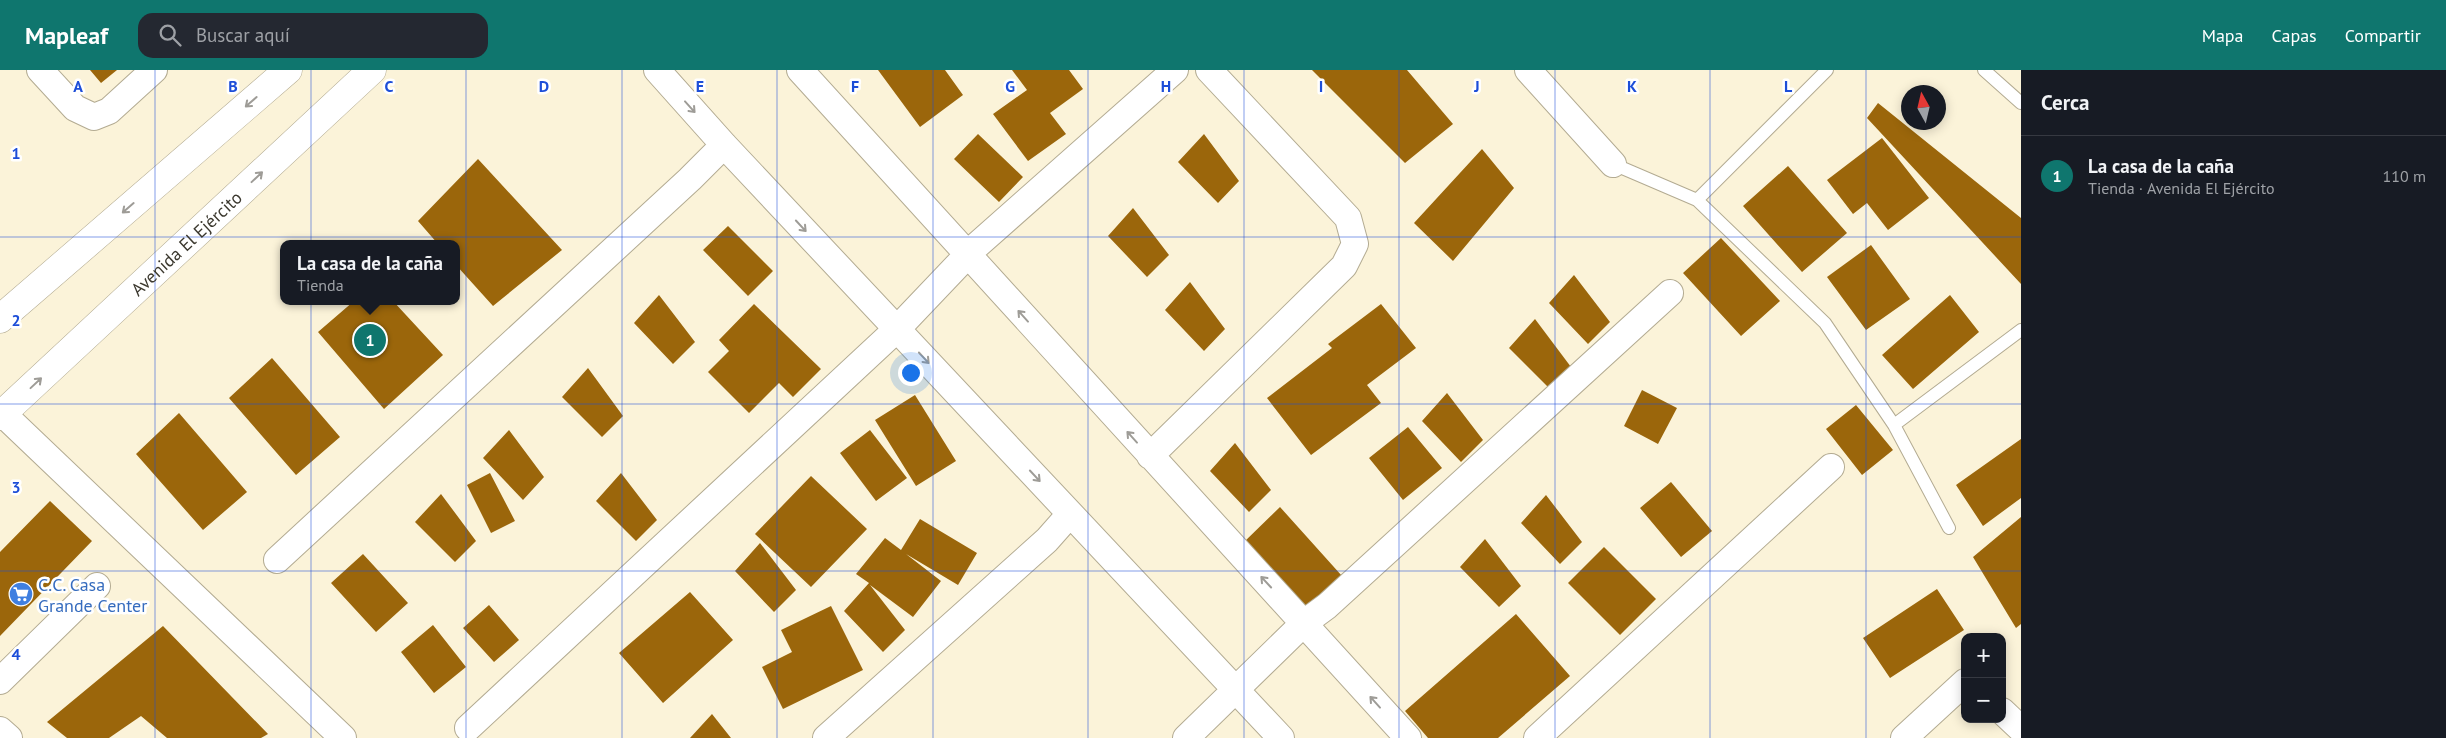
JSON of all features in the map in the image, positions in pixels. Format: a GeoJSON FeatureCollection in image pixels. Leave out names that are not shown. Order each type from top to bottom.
{"type":"FeatureCollection","features":[{"type":"Feature","properties":{"kind":"street"},"geometry":{"type":"LineString","coordinates":[[40,70],[75,108],[94,117],[109,111],[154,70]]}},
{"type":"Feature","properties":{"kind":"street"},"geometry":{"type":"LineString","coordinates":[[0,320],[288,70]]}},
{"type":"Feature","properties":{"kind":"street","name":"Avenida El Ejército"},"geometry":{"type":"LineString","coordinates":[[1,415],[372,70]]}},
{"type":"Feature","properties":{"kind":"street"},"geometry":{"type":"LineString","coordinates":[[657,70],[724,145],[1281,738]]}},
{"type":"Feature","properties":{"kind":"street"},"geometry":{"type":"LineString","coordinates":[[802,70],[1150,456],[1408,738]]}},
{"type":"Feature","properties":{"kind":"street"},"geometry":{"type":"LineString","coordinates":[[468,728],[897,329],[969,256],[975,247],[1175,70]]}},
{"type":"Feature","properties":{"kind":"street"},"geometry":{"type":"LineString","coordinates":[[1150,456],[1344,266],[1354,244],[1348,218],[1209,70]]}},
{"type":"Feature","properties":{"kind":"street"},"geometry":{"type":"LineString","coordinates":[[1528,70],[1613,164]]}},
{"type":"Feature","properties":{"kind":"street"},"geometry":{"type":"LineString","coordinates":[[277,560],[724,145]]}},
{"type":"Feature","properties":{"kind":"street"},"geometry":{"type":"LineString","coordinates":[[1186,738],[1304,623],[1334,599],[1670,293]]}},
{"type":"Feature","properties":{"kind":"street"},"geometry":{"type":"LineString","coordinates":[[1,415],[343,738]]}},
{"type":"Feature","properties":{"kind":"street"},"geometry":{"type":"LineString","coordinates":[[1537,738],[1831,467]]}},
{"type":"Feature","properties":{"kind":"street"},"geometry":{"type":"LineString","coordinates":[[826,738],[1047,540],[1070,514]]}},
{"type":"Feature","properties":{"kind":"street"},"geometry":{"type":"LineString","coordinates":[[0,681],[97,586]]}},
{"type":"Feature","properties":{"kind":"street"},"geometry":{"type":"LineString","coordinates":[[1904,738],[1961,686]]}},
{"type":"Feature","properties":{"kind":"street"},"geometry":{"type":"LineString","coordinates":[[2006,715],[2021,729]]}},
{"type":"Feature","properties":{"kind":"street"},"geometry":{"type":"LineString","coordinates":[[0,730],[9,738]]}},
{"type":"Feature","properties":{"kind":"lane"},"geometry":{"type":"LineString","coordinates":[[1698,200],[1828,70]]}},
{"type":"Feature","properties":{"kind":"lane"},"geometry":{"type":"LineString","coordinates":[[1984,70],[2021,103]]}},
{"type":"Feature","properties":{"kind":"lane"},"geometry":{"type":"LineString","coordinates":[[1613,164],[1698,200],[1825,323],[1894,425],[1949,528]]}},
{"type":"Feature","properties":{"kind":"lane"},"geometry":{"type":"LineString","coordinates":[[1894,425],[2021,330]]}},
{"type":"Feature","properties":{"kind":"building"},"geometry":{"type":"Polygon","coordinates":[[[90,70],[117,70],[101,83],[90,70]]]}},
{"type":"Feature","properties":{"kind":"building"},"geometry":{"type":"Polygon","coordinates":[[[878,70],[945,70],[963,95],[920,127],[878,70]]]}},
{"type":"Feature","properties":{"kind":"building"},"geometry":{"type":"Polygon","coordinates":[[[1012,70],[1069,70],[1083,89],[1050,113],[1066,134],[1028,161],[993,114],[1027,90],[1012,70]]]}},
{"type":"Feature","properties":{"kind":"building"},"geometry":{"type":"Polygon","coordinates":[[[1312,70],[1407,70],[1453,124],[1405,163],[1312,70]]]}},
{"type":"Feature","properties":{"kind":"building"},"geometry":{"type":"Polygon","coordinates":[[[1878,103],[1901,121],[1901,130],[1912,130],[2021,218],[2021,284],[1867,118],[1878,103]]]}},
{"type":"Feature","properties":{"kind":"building"},"geometry":{"type":"Polygon","coordinates":[[[978,134],[1023,177],[999,202],[954,159],[978,134]]]}},
{"type":"Feature","properties":{"kind":"building"},"geometry":{"type":"Polygon","coordinates":[[[1204,134],[1239,181],[1218,203],[1178,162],[1204,134]]]}},
{"type":"Feature","properties":{"kind":"building"},"geometry":{"type":"Polygon","coordinates":[[[1882,138],[1929,198],[1888,230],[1867,203],[1853,214],[1827,180],[1882,138]]]}},
{"type":"Feature","properties":{"kind":"building"},"geometry":{"type":"Polygon","coordinates":[[[1482,149],[1514,188],[1453,261],[1414,223],[1482,149]]]}},
{"type":"Feature","properties":{"kind":"building"},"geometry":{"type":"Polygon","coordinates":[[[478,159],[562,250],[493,306],[460,269],[460,240],[435,240],[418,221],[478,159]]]}},
{"type":"Feature","properties":{"kind":"building"},"geometry":{"type":"Polygon","coordinates":[[[1788,166],[1847,233],[1802,272],[1743,206],[1788,166]]]}},
{"type":"Feature","properties":{"kind":"building"},"geometry":{"type":"Polygon","coordinates":[[[1133,208],[1169,255],[1147,277],[1108,236],[1133,208]]]}},
{"type":"Feature","properties":{"kind":"building"},"geometry":{"type":"Polygon","coordinates":[[[728,226],[773,271],[748,296],[703,250],[728,226]]]}},
{"type":"Feature","properties":{"kind":"building"},"geometry":{"type":"Polygon","coordinates":[[[1721,238],[1780,301],[1741,336],[1683,273],[1721,238]]]}},
{"type":"Feature","properties":{"kind":"building"},"geometry":{"type":"Polygon","coordinates":[[[1871,245],[1910,299],[1866,330],[1827,277],[1871,245]]]}},
{"type":"Feature","properties":{"kind":"building"},"geometry":{"type":"Polygon","coordinates":[[[1574,275],[1610,322],[1588,344],[1549,303],[1574,275]]]}},
{"type":"Feature","properties":{"kind":"building"},"geometry":{"type":"Polygon","coordinates":[[[1190,282],[1225,329],[1204,351],[1165,310],[1190,282]]]}},
{"type":"Feature","properties":{"kind":"building"},"geometry":{"type":"Polygon","coordinates":[[[659,295],[695,342],[673,364],[634,323],[659,295]]]}},
{"type":"Feature","properties":{"kind":"building"},"geometry":{"type":"Polygon","coordinates":[[[1950,295],[1979,332],[1913,389],[1882,355],[1950,295]]]}},
{"type":"Feature","properties":{"kind":"building"},"geometry":{"type":"Polygon","coordinates":[[[754,304],[821,369],[793,397],[779,383],[749,413],[708,372],[729,351],[719,340],[754,304]]]}},
{"type":"Feature","properties":{"kind":"building"},"geometry":{"type":"Polygon","coordinates":[[[1381,304],[1416,348],[1367,385],[1381,403],[1311,455],[1267,398],[1332,348],[1328,344],[1381,304]]]}},
{"type":"Feature","properties":{"kind":"building"},"geometry":{"type":"Polygon","coordinates":[[[349,305],[397,305],[443,355],[384,409],[318,332],[349,305]]]}},
{"type":"Feature","properties":{"kind":"building"},"geometry":{"type":"Polygon","coordinates":[[[1535,319],[1571,367],[1549,388],[1509,348],[1535,319]]]}},
{"type":"Feature","properties":{"kind":"building"},"geometry":{"type":"Polygon","coordinates":[[[272,358],[340,437],[296,475],[229,398],[272,358]]]}},
{"type":"Feature","properties":{"kind":"building"},"geometry":{"type":"Polygon","coordinates":[[[588,368],[623,416],[602,437],[562,397],[588,368]]]}},
{"type":"Feature","properties":{"kind":"building"},"geometry":{"type":"Polygon","coordinates":[[[1642,390],[1677,408],[1658,444],[1624,426],[1642,390]]]}},
{"type":"Feature","properties":{"kind":"building"},"geometry":{"type":"Polygon","coordinates":[[[1447,393],[1483,440],[1461,462],[1422,421],[1447,393]]]}},
{"type":"Feature","properties":{"kind":"building"},"geometry":{"type":"Polygon","coordinates":[[[915,395],[956,461],[916,486],[875,420],[915,395]]]}},
{"type":"Feature","properties":{"kind":"building"},"geometry":{"type":"Polygon","coordinates":[[[1856,405],[1893,450],[1862,475],[1826,429],[1856,405]]]}},
{"type":"Feature","properties":{"kind":"building"},"geometry":{"type":"Polygon","coordinates":[[[179,413],[247,492],[203,530],[136,454],[179,413]]]}},
{"type":"Feature","properties":{"kind":"building"},"geometry":{"type":"Polygon","coordinates":[[[1408,427],[1442,468],[1403,500],[1369,458],[1408,427]]]}},
{"type":"Feature","properties":{"kind":"building"},"geometry":{"type":"Polygon","coordinates":[[[509,430],[544,477],[523,500],[483,458],[509,430]]]}},
{"type":"Feature","properties":{"kind":"building"},"geometry":{"type":"Polygon","coordinates":[[[870,430],[907,478],[876,501],[840,453],[870,430]]]}},
{"type":"Feature","properties":{"kind":"building"},"geometry":{"type":"Polygon","coordinates":[[[2021,439],[2021,498],[1983,526],[1956,485],[2021,439]]]}},
{"type":"Feature","properties":{"kind":"building"},"geometry":{"type":"Polygon","coordinates":[[[1235,443],[1271,490],[1249,512],[1210,471],[1235,443]]]}},
{"type":"Feature","properties":{"kind":"building"},"geometry":{"type":"Polygon","coordinates":[[[490,473],[515,521],[491,533],[467,485],[490,473]]]}},
{"type":"Feature","properties":{"kind":"building"},"geometry":{"type":"Polygon","coordinates":[[[621,473],[657,520],[636,541],[596,501],[621,473]]]}},
{"type":"Feature","properties":{"kind":"building"},"geometry":{"type":"Polygon","coordinates":[[[811,476],[867,529],[811,587],[755,534],[811,476]]]}},
{"type":"Feature","properties":{"kind":"building"},"geometry":{"type":"Polygon","coordinates":[[[1671,482],[1712,531],[1681,557],[1640,508],[1671,482]]]}},
{"type":"Feature","properties":{"kind":"building"},"geometry":{"type":"Polygon","coordinates":[[[441,494],[476,541],[455,562],[415,522],[441,494]]]}},
{"type":"Feature","properties":{"kind":"building"},"geometry":{"type":"Polygon","coordinates":[[[1546,495],[1582,542],[1560,564],[1521,523],[1546,495]]]}},
{"type":"Feature","properties":{"kind":"building","name":"C.C. Casa Grande Center"},"geometry":{"type":"Polygon","coordinates":[[[50,501],[92,541],[0,636],[0,552],[50,501]]]}},
{"type":"Feature","properties":{"kind":"building"},"geometry":{"type":"Polygon","coordinates":[[[1280,507],[1342,576],[1305,611],[1242,544],[1280,507]]]}},
{"type":"Feature","properties":{"kind":"building"},"geometry":{"type":"Polygon","coordinates":[[[2021,517],[2021,624],[2016,628],[1973,557],[2021,517]]]}},
{"type":"Feature","properties":{"kind":"building"},"geometry":{"type":"Polygon","coordinates":[[[920,519],[977,553],[958,585],[906,554],[941,581],[913,617],[870,585],[905,630],[883,652],[844,611],[869,583],[856,574],[885,538],[901,550],[920,519]]]}},
{"type":"Feature","properties":{"kind":"building"},"geometry":{"type":"Polygon","coordinates":[[[1485,539],[1521,586],[1499,607],[1460,567],[1485,539]]]}},
{"type":"Feature","properties":{"kind":"building"},"geometry":{"type":"Polygon","coordinates":[[[760,543],[796,590],[774,612],[735,571],[760,543]]]}},
{"type":"Feature","properties":{"kind":"building"},"geometry":{"type":"Polygon","coordinates":[[[1604,547],[1656,599],[1620,635],[1568,583],[1604,547]]]}},
{"type":"Feature","properties":{"kind":"building"},"geometry":{"type":"Polygon","coordinates":[[[363,554],[408,603],[376,632],[331,583],[363,554]]]}},
{"type":"Feature","properties":{"kind":"building"},"geometry":{"type":"Polygon","coordinates":[[[1937,589],[1964,630],[1890,678],[1863,638],[1937,589]]]}},
{"type":"Feature","properties":{"kind":"building"},"geometry":{"type":"Polygon","coordinates":[[[690,592],[733,640],[663,703],[619,653],[690,592]]]}},
{"type":"Feature","properties":{"kind":"building"},"geometry":{"type":"Polygon","coordinates":[[[489,605],[519,640],[494,662],[463,628],[489,605]]]}},
{"type":"Feature","properties":{"kind":"building"},"geometry":{"type":"Polygon","coordinates":[[[831,606],[863,670],[783,709],[762,667],[792,652],[781,630],[831,606]]]}},
{"type":"Feature","properties":{"kind":"building"},"geometry":{"type":"Polygon","coordinates":[[[1516,614],[1570,676],[1498,738],[1428,738],[1405,711],[1516,614]]]}},
{"type":"Feature","properties":{"kind":"building"},"geometry":{"type":"Polygon","coordinates":[[[433,625],[466,667],[434,693],[401,652],[433,625]]]}},
{"type":"Feature","properties":{"kind":"building"},"geometry":{"type":"Polygon","coordinates":[[[163,626],[268,734],[261,738],[167,738],[141,716],[109,738],[67,738],[47,722],[163,626]]]}},
{"type":"Feature","properties":{"kind":"building"},"geometry":{"type":"Polygon","coordinates":[[[712,714],[731,738],[690,738],[712,714]]]}},
{"type":"Feature","properties":{"kind":"place","name":"La casa de la caña"},"geometry":{"type":"Point","coordinates":[370,340]}},
{"type":"Feature","properties":{"kind":"place","name":"C.C. Casa Grande Center"},"geometry":{"type":"Point","coordinates":[21,594]}}]}
